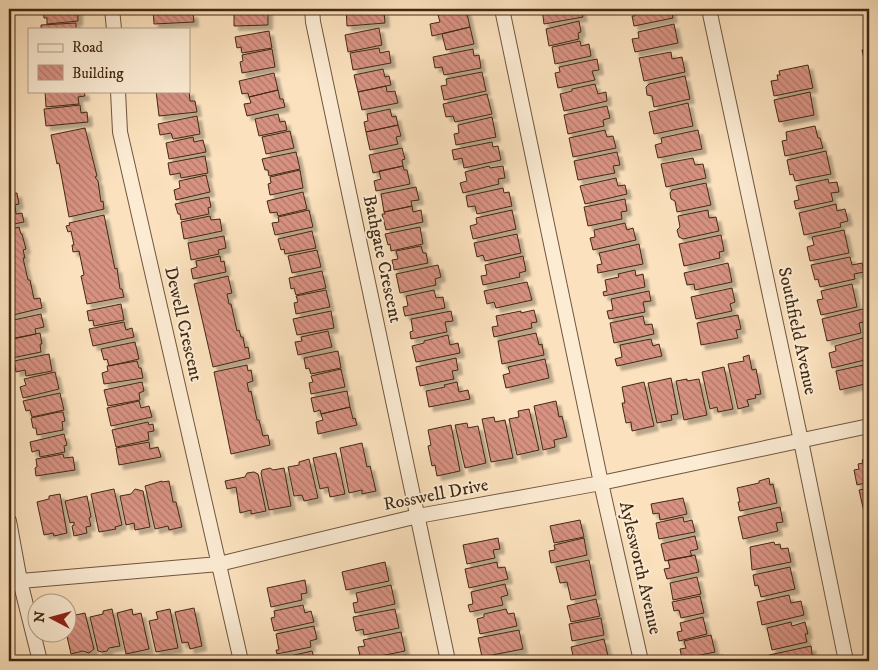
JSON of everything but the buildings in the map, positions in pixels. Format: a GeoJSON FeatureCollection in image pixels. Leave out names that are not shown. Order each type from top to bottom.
{"type":"FeatureCollection","features":[{"type":"Feature","properties":{"kind":"street"},"geometry":{"type":"LineString","coordinates":[[112,9],[114,28]]}},
{"type":"Feature","properties":{"kind":"street","name":"Bathgate Crescent"},"geometry":{"type":"LineString","coordinates":[[312,9],[313,22],[448,661]]}},
{"type":"Feature","properties":{"kind":"street"},"geometry":{"type":"LineString","coordinates":[[502,9],[601,483]]}},
{"type":"Feature","properties":{"kind":"street","name":"Southfield Avenue"},"geometry":{"type":"LineString","coordinates":[[709,9],[846,661]]}},
{"type":"Feature","properties":{"kind":"street","name":"Dewell Crescent"},"geometry":{"type":"LineString","coordinates":[[118,92],[120,132],[241,661]]}},
{"type":"Feature","properties":{"kind":"street","name":"Rosswell Drive"},"geometry":{"type":"LineString","coordinates":[[14,581],[219,564],[418,516],[601,483],[869,426]]}},
{"type":"Feature","properties":{"kind":"street","name":"Aylesworth Avenue"},"geometry":{"type":"LineString","coordinates":[[601,483],[641,661]]}},
{"type":"Feature","properties":{"kind":"street"},"geometry":{"type":"LineString","coordinates":[[9,521],[14,581],[40,661]]}}]}
